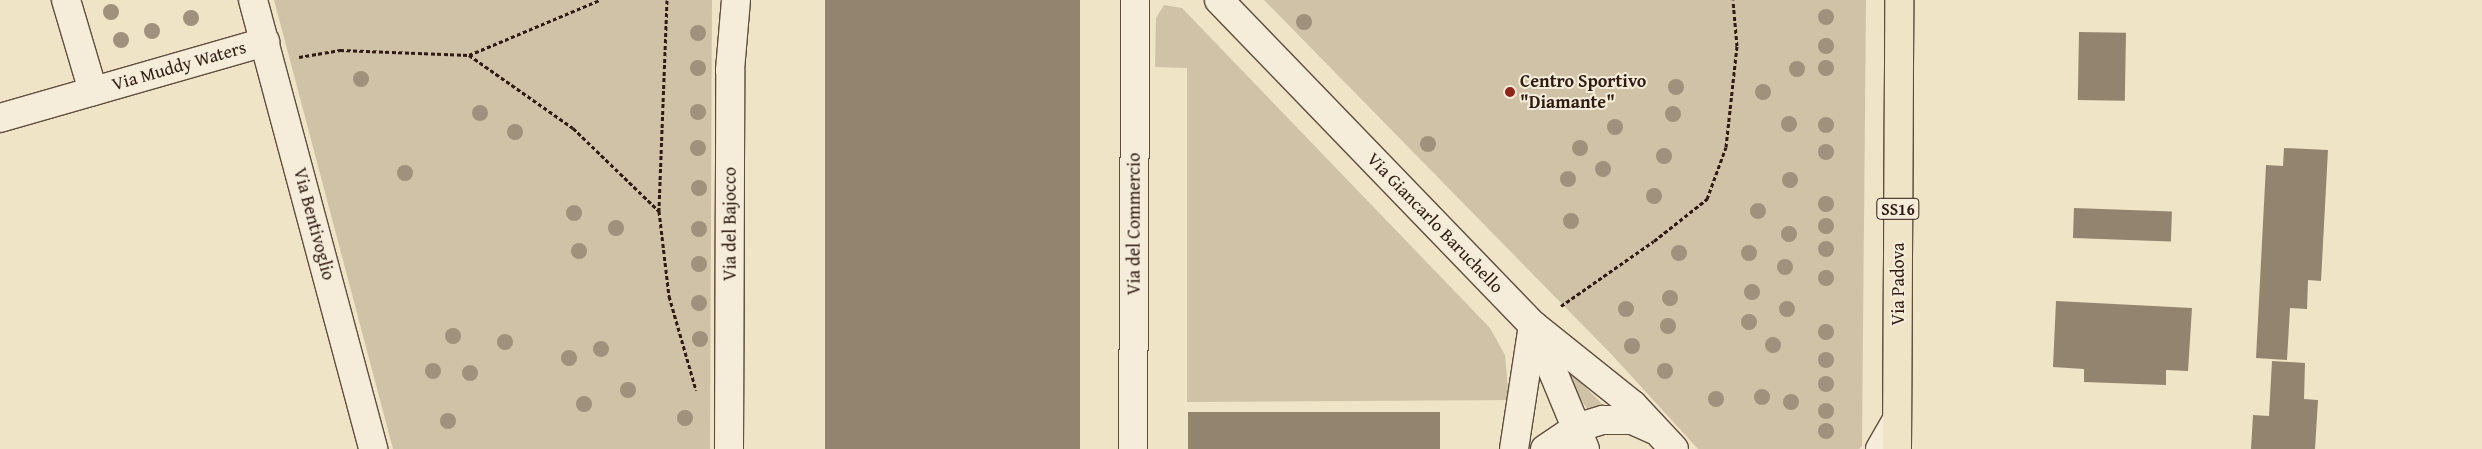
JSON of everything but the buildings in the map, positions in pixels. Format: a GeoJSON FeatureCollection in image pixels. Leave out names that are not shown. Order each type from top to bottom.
{"type":"FeatureCollection","features":[{"type":"Feature","properties":{"kind":"main road","name":"Via Padova"},"geometry":{"type":"LineString","coordinates":[[1897,449],[1900,0]]}},
{"type":"Feature","properties":{"kind":"street","name":"Via Muddy Waters"},"geometry":{"type":"LineString","coordinates":[[66,0],[93,91]]}},
{"type":"Feature","properties":{"kind":"street","name":"Via Bentivoglio"},"geometry":{"type":"LineString","coordinates":[[253,0],[373,449]]}},
{"type":"Feature","properties":{"kind":"street","name":"Via del Bajocco"},"geometry":{"type":"LineString","coordinates":[[729,449],[730,70],[736,0]]}},
{"type":"Feature","properties":{"kind":"street","name":"Via del Commercio"},"geometry":{"type":"LineString","coordinates":[[1133,449],[1135,0]]}},
{"type":"Feature","properties":{"kind":"street","name":"Via Giancarlo Baruchello"},"geometry":{"type":"LineString","coordinates":[[1219,0],[1533,325],[1633,405],[1668,442]]}},
{"type":"Feature","properties":{"kind":"street","name":"Via Muddy Waters"},"geometry":{"type":"LineString","coordinates":[[1,115],[93,91],[268,52]]}},
{"type":"Feature","properties":{"kind":"street"},"geometry":{"type":"LineString","coordinates":[[1533,325],[1581,439]]}},
{"type":"Feature","properties":{"kind":"street"},"geometry":{"type":"LineString","coordinates":[[1514,449],[1533,325]]}},
{"type":"Feature","properties":{"kind":"street"},"geometry":{"type":"LineString","coordinates":[[1880,449],[1897,419]]}},
{"type":"Feature","properties":{"kind":"street","name":"Via Giancarlo Baruchello"},"geometry":{"type":"LineString","coordinates":[[1545,449],[1581,439],[1603,420],[1632,420],[1668,442]]}},
{"type":"Feature","properties":{"kind":"path"},"geometry":{"type":"LineString","coordinates":[[268,52],[340,50],[469,55],[600,0]]}},
{"type":"Feature","properties":{"kind":"path"},"geometry":{"type":"LineString","coordinates":[[667,0],[659,211],[669,296],[696,391]]}},
{"type":"Feature","properties":{"kind":"path"},"geometry":{"type":"LineString","coordinates":[[1533,325],[1654,242],[1707,199],[1726,147],[1737,46],[1733,0]]}},
{"type":"Feature","properties":{"kind":"path"},"geometry":{"type":"LineString","coordinates":[[469,55],[573,128],[659,211]]}},
{"type":"Feature","properties":{"kind":"shaded area"},"geometry":{"type":"Polygon","coordinates":[[[274,0],[712,0],[710,449],[393,449],[274,0]]]}},
{"type":"Feature","properties":{"kind":"shaded area"},"geometry":{"type":"Polygon","coordinates":[[[1264,0],[1866,0],[1862,446],[1859,449],[1698,449],[1613,356],[1264,0]]]}},
{"type":"Feature","properties":{"kind":"shaded area"},"geometry":{"type":"Polygon","coordinates":[[[1164,5],[1182,8],[1490,328],[1505,355],[1509,400],[1187,402],[1187,68],[1155,67],[1156,18],[1164,5]]]}},
{"type":"Feature","properties":{"kind":"shaded area"},"geometry":{"type":"Polygon","coordinates":[[[1560,361],[1607,409],[1588,410],[1559,367],[1560,361]]]}},
{"type":"Feature","properties":{"kind":"place","name":"Centro Sportivo \"Diamante\""},"geometry":{"type":"Point","coordinates":[1510,92]}}]}
